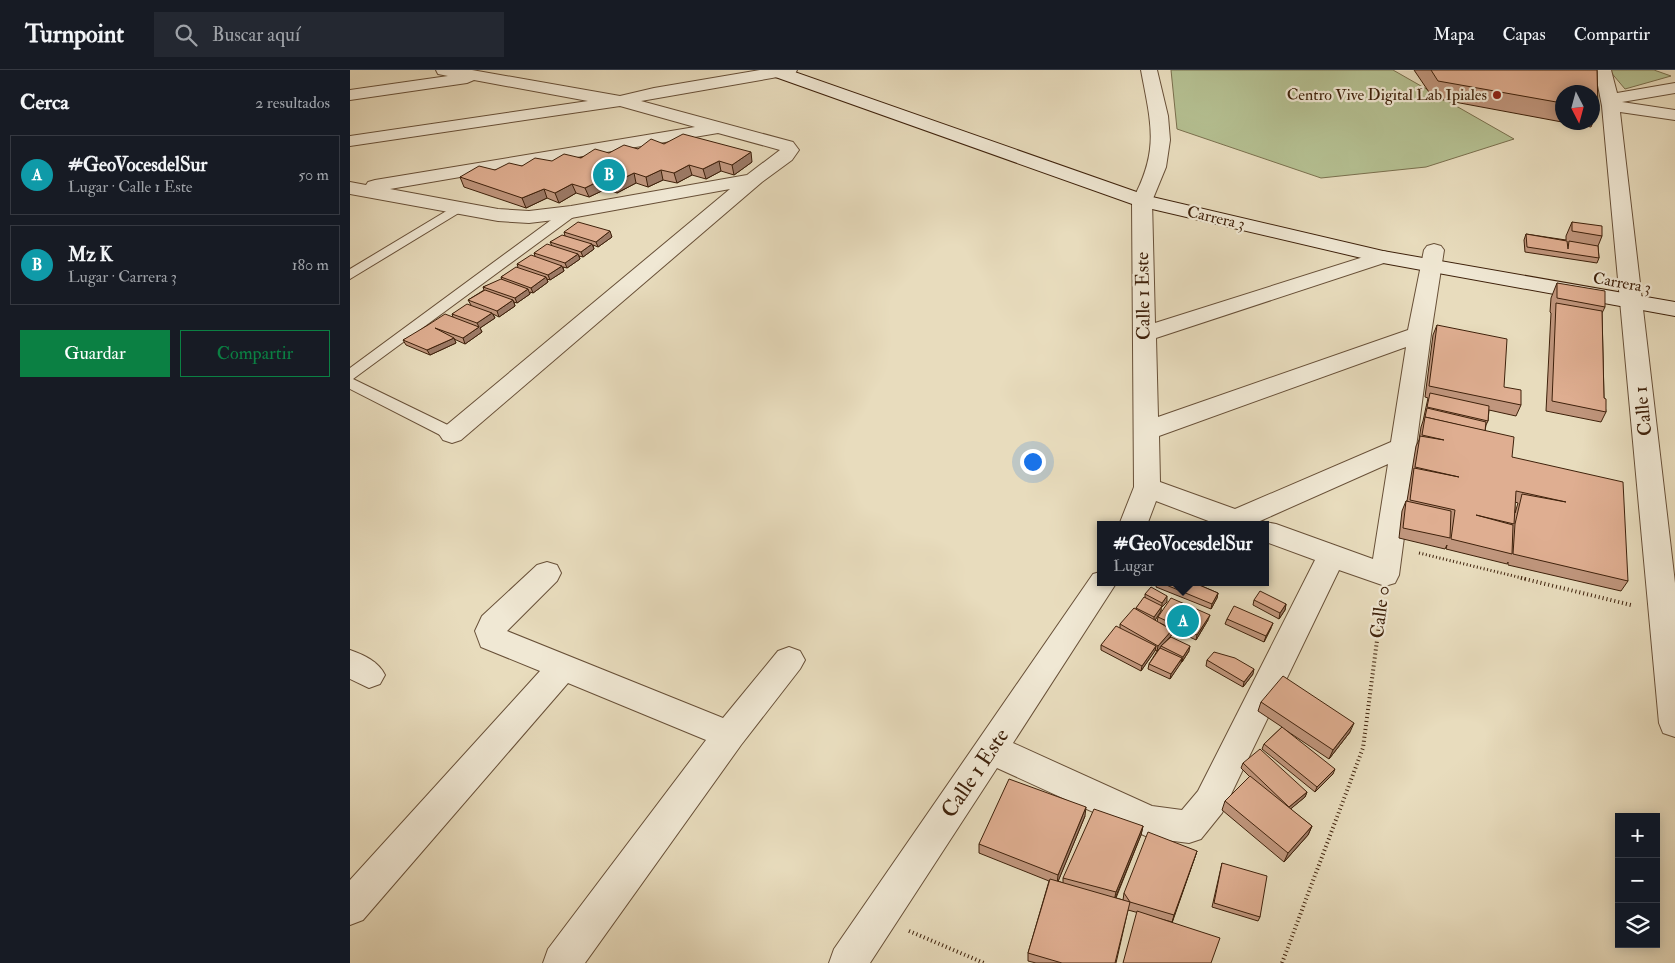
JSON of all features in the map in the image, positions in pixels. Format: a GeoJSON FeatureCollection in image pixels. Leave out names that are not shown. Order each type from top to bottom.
{"type":"FeatureCollection","features":[{"type":"Feature","properties":{"kind":"street"},"geometry":{"type":"LineString","coordinates":[[444,70],[620,101],[786,146],[790,150],[452,434]]}},
{"type":"Feature","properties":{"kind":"street","name":"Carrera 3"},"geometry":{"type":"LineString","coordinates":[[818,70],[884,92],[1146,192],[1294,221],[1432,257],[1630,293],[1675,310]]}},
{"type":"Feature","properties":{"kind":"street","name":"Calle 1 Este"},"geometry":{"type":"LineString","coordinates":[[1134,521],[1147,487],[1144,334],[1146,192],[1157,161],[1161,132],[1149,70]]}},
{"type":"Feature","properties":{"kind":"street","name":"Calle 1"},"geometry":{"type":"LineString","coordinates":[[1603,70],[1610,102],[1675,723]]}},
{"type":"Feature","properties":{"kind":"street"},"geometry":{"type":"LineString","coordinates":[[654,93],[687,71]]}},
{"type":"Feature","properties":{"kind":"street"},"geometry":{"type":"LineString","coordinates":[[350,141],[620,101],[654,93],[781,71]]}},
{"type":"Feature","properties":{"kind":"street","name":"Carrera 3"},"geometry":{"type":"LineString","coordinates":[[781,71],[1146,192],[1383,257],[1432,257]]}},
{"type":"Feature","properties":{"kind":"street"},"geometry":{"type":"LineString","coordinates":[[350,95],[480,76]]}},
{"type":"Feature","properties":{"kind":"street"},"geometry":{"type":"LineString","coordinates":[[1610,102],[1675,88]]}},
{"type":"Feature","properties":{"kind":"street"},"geometry":{"type":"LineString","coordinates":[[1610,102],[1675,115]]}},
{"type":"Feature","properties":{"kind":"street"},"geometry":{"type":"LineString","coordinates":[[352,190],[722,128]]}},
{"type":"Feature","properties":{"kind":"street"},"geometry":{"type":"LineString","coordinates":[[352,190],[511,217],[528,217],[571,212],[738,183],[755,178]]}},
{"type":"Feature","properties":{"kind":"street"},"geometry":{"type":"LineString","coordinates":[[1144,334],[1383,257]]}},
{"type":"Feature","properties":{"kind":"street","name":"Calle 0"},"geometry":{"type":"LineString","coordinates":[[1385,575],[1419,334],[1432,257]]}},
{"type":"Feature","properties":{"kind":"street","name":"Carrera 3"},"geometry":{"type":"LineString","coordinates":[[1630,293],[1675,292]]}},
{"type":"Feature","properties":{"kind":"street"},"geometry":{"type":"LineString","coordinates":[[1146,432],[1419,334]]}},
{"type":"Feature","properties":{"kind":"street"},"geometry":{"type":"LineString","coordinates":[[1244,521],[1403,448]]}},
{"type":"Feature","properties":{"kind":"street"},"geometry":{"type":"LineString","coordinates":[[1147,487],[1239,521]]}},
{"type":"Feature","properties":{"kind":"street"},"geometry":{"type":"LineString","coordinates":[[1269,532],[1385,575]]}},
{"type":"Feature","properties":{"kind":"street"},"geometry":{"type":"LineString","coordinates":[[991,749],[1150,822],[1189,827],[1210,802],[1332,555]]}},
{"type":"Feature","properties":{"kind":"street"},"geometry":{"type":"LineString","coordinates":[[547,573],[493,625],[490,631],[492,638],[729,735]]}},
{"type":"Feature","properties":{"kind":"street","name":"Calle 1 Este"},"geometry":{"type":"LineString","coordinates":[[848,963],[1100,586]]}},
{"type":"Feature","properties":{"kind":"street"},"geometry":{"type":"LineString","coordinates":[[562,963],[729,735],[788,660]]}},
{"type":"Feature","properties":{"kind":"street"},"geometry":{"type":"LineString","coordinates":[[350,908],[563,668]]}},
{"type":"Feature","properties":{"kind":"lane"},"geometry":{"type":"LineString","coordinates":[[350,275],[458,208]]}},
{"type":"Feature","properties":{"kind":"lane"},"geometry":{"type":"LineString","coordinates":[[350,374],[571,212]]}},
{"type":"Feature","properties":{"kind":"lane"},"geometry":{"type":"LineString","coordinates":[[350,383],[452,434]]}},
{"type":"Feature","properties":{"kind":"path"},"geometry":{"type":"LineString","coordinates":[[1390,546],[1664,613]]}},
{"type":"Feature","properties":{"kind":"path","name":"Calle 0"},"geometry":{"type":"LineString","coordinates":[[1282,963],[1363,748],[1385,575]]}},
{"type":"Feature","properties":{"kind":"path"},"geometry":{"type":"LineString","coordinates":[[878,918],[984,963]]}},
{"type":"Feature","properties":{"kind":"green space"},"geometry":{"type":"Polygon","coordinates":[[[1171,70],[1393,70],[1514,139],[1426,167],[1321,178],[1177,129],[1171,70]]]}},
{"type":"Feature","properties":{"kind":"green space"},"geometry":{"type":"Polygon","coordinates":[[[1609,70],[1654,70],[1671,76],[1625,89],[1609,70]]]}},
{"type":"Feature","properties":{"kind":"building"},"geometry":{"type":"Polygon","coordinates":[[[1431,70],[1597,70],[1597,85],[1555,85],[1555,102],[1438,81],[1431,70]]]}},
{"type":"Feature","properties":{"kind":"building"},"geometry":{"type":"Polygon","coordinates":[[[683,134],[751,152],[732,165],[719,161],[703,169],[689,165],[674,173],[661,170],[646,177],[634,173],[614,183],[603,179],[585,188],[572,184],[555,193],[544,189],[522,198],[460,177],[479,166],[495,170],[509,163],[522,166],[535,158],[552,161],[564,154],[581,158],[595,149],[609,153],[624,145],[638,149],[651,139],[664,144],[683,134]]]}},
{"type":"Feature","properties":{"kind":"building"},"geometry":{"type":"Polygon","coordinates":[[[578,222],[610,231],[596,242],[564,232],[578,222]]]}},
{"type":"Feature","properties":{"kind":"building"},"geometry":{"type":"Polygon","coordinates":[[[1572,222],[1602,226],[1602,236],[1572,231],[1572,222]]]}},
{"type":"Feature","properties":{"kind":"building"},"geometry":{"type":"Polygon","coordinates":[[[1526,234],[1567,241],[1568,249],[1569,241],[1598,246],[1599,258],[1527,247],[1526,234]]]}},
{"type":"Feature","properties":{"kind":"building"},"geometry":{"type":"Polygon","coordinates":[[[562,235],[592,244],[581,252],[550,242],[562,235]]]}},
{"type":"Feature","properties":{"kind":"building"},"geometry":{"type":"Polygon","coordinates":[[[547,244],[578,254],[565,263],[534,253],[547,244]]]}},
{"type":"Feature","properties":{"kind":"building"},"geometry":{"type":"Polygon","coordinates":[[[531,255],[562,266],[548,275],[517,264],[531,255]]]}},
{"type":"Feature","properties":{"kind":"building"},"geometry":{"type":"Polygon","coordinates":[[[516,267],[546,277],[531,288],[501,277],[516,267]]]}},
{"type":"Feature","properties":{"kind":"building"},"geometry":{"type":"Polygon","coordinates":[[[501,279],[528,289],[515,298],[483,287],[501,279]]]}},
{"type":"Feature","properties":{"kind":"building"},"geometry":{"type":"Polygon","coordinates":[[[1557,283],[1605,291],[1605,307],[1557,298],[1557,283]]]}},
{"type":"Feature","properties":{"kind":"building"},"geometry":{"type":"Polygon","coordinates":[[[485,290],[513,300],[497,311],[468,300],[485,290]]]}},
{"type":"Feature","properties":{"kind":"building"},"geometry":{"type":"Polygon","coordinates":[[[1556,303],[1602,311],[1606,412],[1552,401],[1556,303]]]}},
{"type":"Feature","properties":{"kind":"building"},"geometry":{"type":"Polygon","coordinates":[[[467,304],[492,313],[477,323],[452,314],[467,304]]]}},
{"type":"Feature","properties":{"kind":"building"},"geometry":{"type":"Polygon","coordinates":[[[445,314],[479,327],[463,338],[435,328],[454,338],[427,350],[403,340],[428,325],[445,314]]]}},
{"type":"Feature","properties":{"kind":"building"},"geometry":{"type":"Polygon","coordinates":[[[1437,325],[1507,339],[1504,387],[1521,390],[1521,405],[1429,386],[1437,325]]]}},
{"type":"Feature","properties":{"kind":"building"},"geometry":{"type":"Polygon","coordinates":[[[1430,393],[1489,406],[1488,421],[1427,407],[1430,393]]]}},
{"type":"Feature","properties":{"kind":"building"},"geometry":{"type":"Polygon","coordinates":[[[1427,408],[1486,422],[1485,431],[1425,417],[1427,408]]]}},
{"type":"Feature","properties":{"kind":"building"},"geometry":{"type":"Polygon","coordinates":[[[1425,417],[1514,437],[1512,457],[1623,482],[1628,581],[1513,554],[1515,524],[1522,494],[1566,502],[1516,491],[1514,524],[1476,515],[1513,525],[1512,554],[1451,539],[1455,510],[1410,500],[1414,468],[1459,477],[1415,467],[1420,436],[1444,440],[1422,435],[1425,417]]]}},
{"type":"Feature","properties":{"kind":"building"},"geometry":{"type":"Polygon","coordinates":[[[1406,501],[1451,511],[1450,538],[1403,528],[1406,501]]]}},
{"type":"Feature","properties":{"kind":"building"},"geometry":{"type":"Polygon","coordinates":[[[1169,586],[1201,586],[1218,593],[1212,604],[1169,586]]]}},
{"type":"Feature","properties":{"kind":"building"},"geometry":{"type":"Polygon","coordinates":[[[1151,587],[1167,596],[1162,603],[1145,594],[1151,587]]]}},
{"type":"Feature","properties":{"kind":"building"},"geometry":{"type":"Polygon","coordinates":[[[1260,591],[1286,604],[1280,613],[1254,600],[1260,591]]]}},
{"type":"Feature","properties":{"kind":"building"},"geometry":{"type":"Polygon","coordinates":[[[1144,597],[1162,606],[1154,617],[1136,608],[1144,597]]]}},
{"type":"Feature","properties":{"kind":"building"},"geometry":{"type":"Polygon","coordinates":[[[1171,598],[1210,615],[1197,635],[1158,617],[1171,598]]]}},
{"type":"Feature","properties":{"kind":"building"},"geometry":{"type":"Polygon","coordinates":[[[1234,606],[1273,623],[1266,636],[1227,619],[1234,606]]]}},
{"type":"Feature","properties":{"kind":"building"},"geometry":{"type":"Polygon","coordinates":[[[1134,608],[1172,630],[1158,646],[1120,624],[1134,608]]]}},
{"type":"Feature","properties":{"kind":"building"},"geometry":{"type":"Polygon","coordinates":[[[1116,626],[1156,646],[1142,666],[1101,645],[1116,626]]]}},
{"type":"Feature","properties":{"kind":"building"},"geometry":{"type":"Polygon","coordinates":[[[1171,637],[1190,646],[1183,657],[1161,646],[1171,637]]]}},
{"type":"Feature","properties":{"kind":"building"},"geometry":{"type":"Polygon","coordinates":[[[1160,648],[1182,658],[1171,674],[1149,664],[1160,648]]]}},
{"type":"Feature","properties":{"kind":"building"},"geometry":{"type":"Polygon","coordinates":[[[1214,652],[1235,658],[1254,669],[1244,682],[1207,660],[1214,652]]]}},
{"type":"Feature","properties":{"kind":"building"},"geometry":{"type":"Polygon","coordinates":[[[1283,676],[1354,723],[1333,750],[1261,702],[1283,676]]]}},
{"type":"Feature","properties":{"kind":"building"},"geometry":{"type":"Polygon","coordinates":[[[1282,727],[1335,769],[1317,787],[1264,744],[1282,727]]]}},
{"type":"Feature","properties":{"kind":"building"},"geometry":{"type":"Polygon","coordinates":[[[1260,749],[1307,792],[1289,807],[1243,763],[1260,749]]]}},
{"type":"Feature","properties":{"kind":"building"},"geometry":{"type":"Polygon","coordinates":[[[1250,776],[1312,826],[1288,853],[1225,801],[1250,776]]]}},
{"type":"Feature","properties":{"kind":"building"},"geometry":{"type":"Polygon","coordinates":[[[1009,779],[1086,807],[1058,875],[979,844],[1009,779]]]}},
{"type":"Feature","properties":{"kind":"building"},"geometry":{"type":"Polygon","coordinates":[[[1094,809],[1143,826],[1116,892],[1063,878],[1094,809]]]}},
{"type":"Feature","properties":{"kind":"building"},"geometry":{"type":"Polygon","coordinates":[[[1148,832],[1197,851],[1174,915],[1130,902],[1124,893],[1148,832]]]}},
{"type":"Feature","properties":{"kind":"building"},"geometry":{"type":"Polygon","coordinates":[[[1222,863],[1267,876],[1260,917],[1214,903],[1222,863]]]}},
{"type":"Feature","properties":{"kind":"building"},"geometry":{"type":"Polygon","coordinates":[[[1050,879],[1130,902],[1115,963],[1062,963],[1028,953],[1050,879]]]}},
{"type":"Feature","properties":{"kind":"building"},"geometry":{"type":"Polygon","coordinates":[[[1137,911],[1220,938],[1211,963],[1123,963],[1137,911]]]}},
{"type":"Feature","properties":{"kind":"place","name":"Centro Vive Digital Lab Ipiales"},"geometry":{"type":"Point","coordinates":[1497,95]}},
{"type":"Feature","properties":{"kind":"place","name":"Mz K"},"geometry":{"type":"Point","coordinates":[609,175]}},
{"type":"Feature","properties":{"kind":"place","name":"#GeoVocesdelSur"},"geometry":{"type":"Point","coordinates":[1183,621]}}]}
